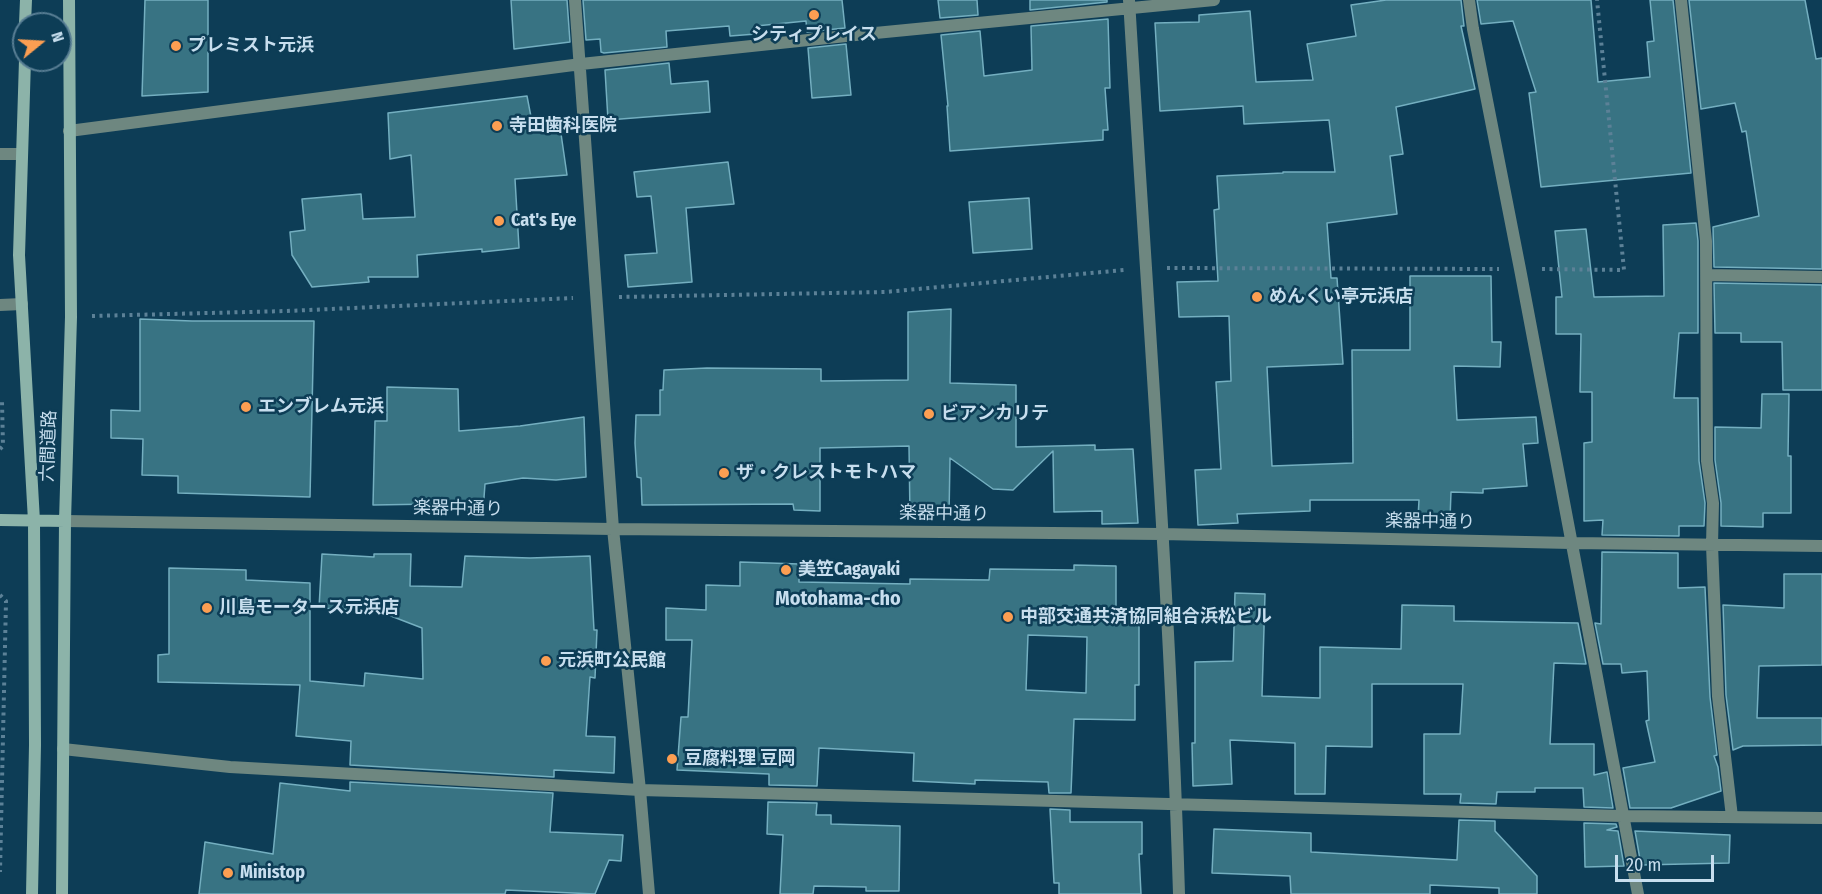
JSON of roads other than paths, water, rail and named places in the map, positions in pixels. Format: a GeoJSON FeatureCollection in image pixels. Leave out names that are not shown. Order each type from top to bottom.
{"type":"FeatureCollection","features":[{"type":"Feature","properties":{"kind":"street","name":"六間道路"},"geometry":{"type":"LineString","coordinates":[[63,894],[65,521],[71,317],[69,0]]}},
{"type":"Feature","properties":{"kind":"street"},"geometry":{"type":"LineString","coordinates":[[576,0],[613,529],[649,894]]}},
{"type":"Feature","properties":{"kind":"street"},"geometry":{"type":"LineString","coordinates":[[69,132],[580,64],[1129,4],[1214,0]]}},
{"type":"Feature","properties":{"kind":"street"},"geometry":{"type":"LineString","coordinates":[[1469,0],[1638,894]]}},
{"type":"Feature","properties":{"kind":"street"},"geometry":{"type":"LineString","coordinates":[[1681,0],[1706,241],[1707,461],[1713,503],[1712,545],[1718,696],[1732,817]]}},
{"type":"Feature","properties":{"kind":"street"},"geometry":{"type":"LineString","coordinates":[[1129,4],[1162,534],[1179,894]]}},
{"type":"Feature","properties":{"kind":"street","name":"六間道路"},"geometry":{"type":"LineString","coordinates":[[25,72],[20,255],[34,521],[35,745],[32,894]]}},
{"type":"Feature","properties":{"kind":"street"},"geometry":{"type":"LineString","coordinates":[[0,154],[22,154]]}},
{"type":"Feature","properties":{"kind":"street"},"geometry":{"type":"LineString","coordinates":[[1707,275],[1822,277]]}},
{"type":"Feature","properties":{"kind":"street"},"geometry":{"type":"LineString","coordinates":[[0,305],[22,304]]}},
{"type":"Feature","properties":{"kind":"street"},"geometry":{"type":"LineString","coordinates":[[0,520],[65,521]]}},
{"type":"Feature","properties":{"kind":"street","name":"楽器中通り"},"geometry":{"type":"LineString","coordinates":[[65,521],[1162,534],[1822,546]]}},
{"type":"Feature","properties":{"kind":"street"},"geometry":{"type":"LineString","coordinates":[[63,749],[230,767],[640,789],[1622,816],[1822,818]]}},
{"type":"Feature","properties":{"kind":"place","name":"シティプレイス"},"geometry":{"type":"Point","coordinates":[814,15]}},
{"type":"Feature","properties":{"kind":"place","name":"プレミスト元浜"},"geometry":{"type":"Point","coordinates":[176,46]}},
{"type":"Feature","properties":{"kind":"place","name":"寺田歯科医院"},"geometry":{"type":"Point","coordinates":[497,126]}},
{"type":"Feature","properties":{"kind":"place","name":"Cat's Eye"},"geometry":{"type":"Point","coordinates":[499,221]}},
{"type":"Feature","properties":{"kind":"place","name":"めんくい亭元浜店"},"geometry":{"type":"Point","coordinates":[1257,297]}},
{"type":"Feature","properties":{"kind":"place","name":"エンブレム元浜"},"geometry":{"type":"Point","coordinates":[246,407]}},
{"type":"Feature","properties":{"kind":"place","name":"ビアンカリテ"},"geometry":{"type":"Point","coordinates":[929,414]}},
{"type":"Feature","properties":{"kind":"place","name":"ザ・クレストモトハマ"},"geometry":{"type":"Point","coordinates":[724,473]}},
{"type":"Feature","properties":{"kind":"place","name":"美笠Cagayaki"},"geometry":{"type":"Point","coordinates":[786,570]}},
{"type":"Feature","properties":{"kind":"place","name":"川島モータース元浜店"},"geometry":{"type":"Point","coordinates":[207,608]}},
{"type":"Feature","properties":{"kind":"place","name":"中部交通共済協同組合浜松ビル"},"geometry":{"type":"Point","coordinates":[1008,617]}},
{"type":"Feature","properties":{"kind":"place","name":"元浜町公民館"},"geometry":{"type":"Point","coordinates":[546,661]}},
{"type":"Feature","properties":{"kind":"place","name":"豆腐料理 豆岡"},"geometry":{"type":"Point","coordinates":[672,759]}},
{"type":"Feature","properties":{"kind":"place","name":"Ministop"},"geometry":{"type":"Point","coordinates":[228,873]}},
{"type":"Feature","properties":{"kind":"district","name":"Motohama-cho"},"geometry":{"type":"Point","coordinates":[838,599]}}]}
